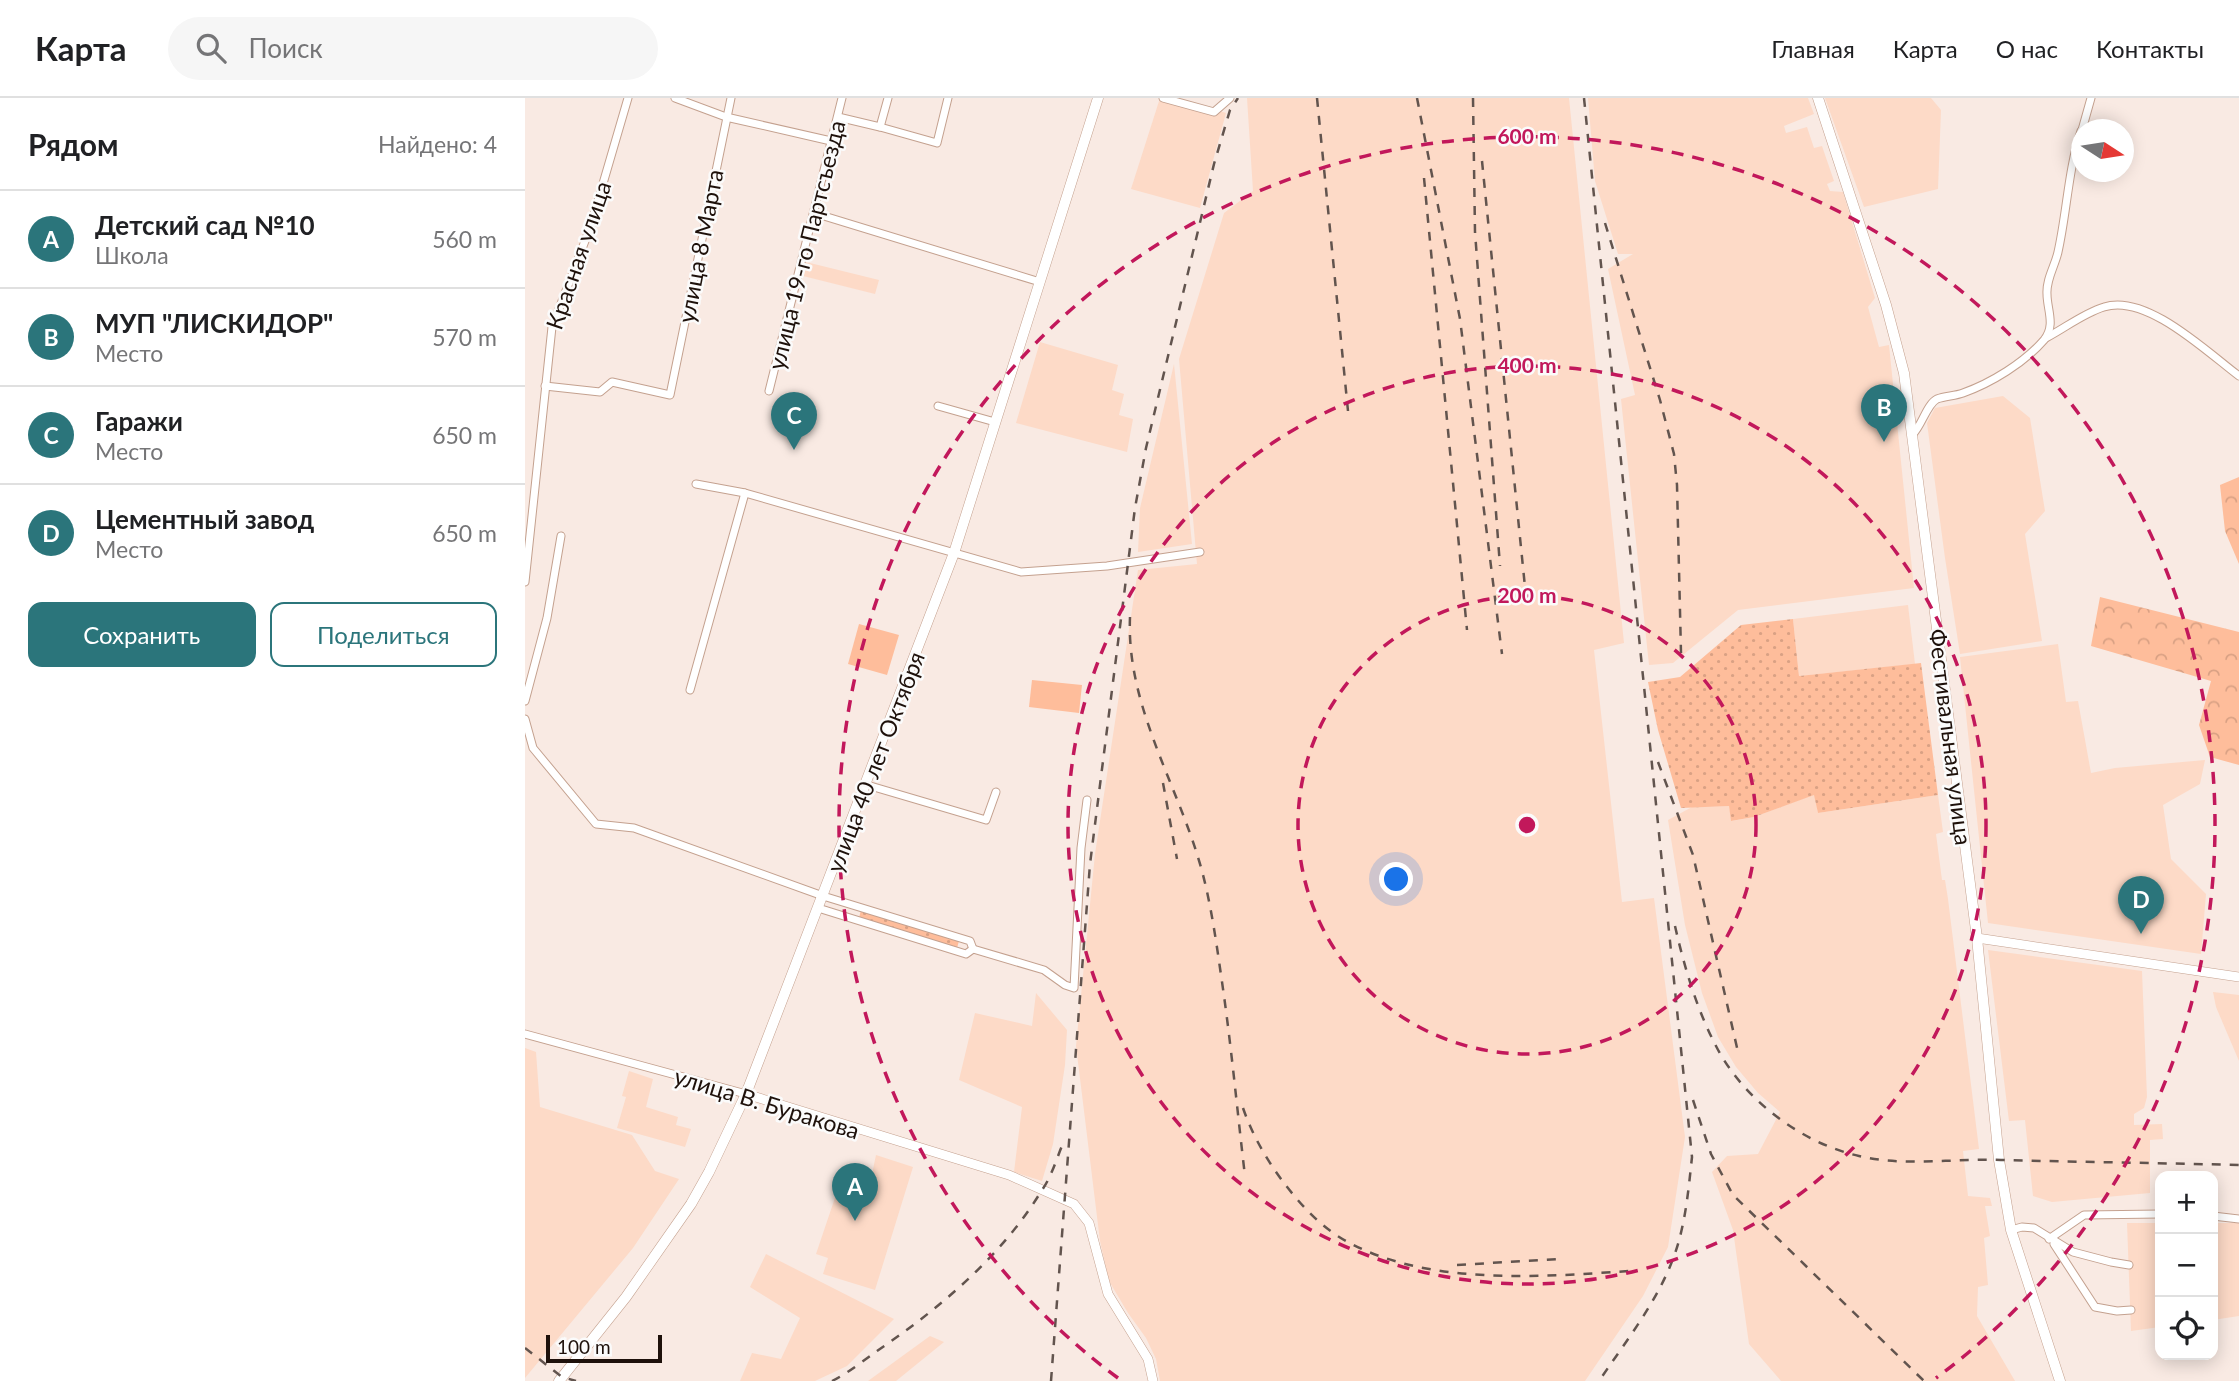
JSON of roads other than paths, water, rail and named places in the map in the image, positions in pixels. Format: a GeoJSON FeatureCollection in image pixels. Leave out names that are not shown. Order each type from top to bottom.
{"type":"FeatureCollection","features":[{"type":"Feature","properties":{"kind":"main road","name":"улица 40 лет Октября"},"geometry":{"type":"LineString","coordinates":[[559,1381],[626,1297],[691,1204],[727,1137],[746,1094],[954,553],[1098,98]]}},
{"type":"Feature","properties":{"kind":"main road","name":"Фестивальная улица"},"geometry":{"type":"LineString","coordinates":[[1818,98],[1886,305],[1904,373],[1977,938],[1996,1144],[2011,1230],[2060,1381]]}},
{"type":"Feature","properties":{"kind":"street","name":"Красная улица"},"geometry":{"type":"LineString","coordinates":[[525,582],[552,327],[590,228],[628,98]]}},
{"type":"Feature","properties":{"kind":"street"},"geometry":{"type":"LineString","coordinates":[[675,98],[726,117],[831,141]]}},
{"type":"Feature","properties":{"kind":"street","name":"улица 8 Марта"},"geometry":{"type":"LineString","coordinates":[[545,386],[600,392],[612,382],[670,395],[731,98]]}},
{"type":"Feature","properties":{"kind":"street","name":"улица 19-го Партсъезда"},"geometry":{"type":"LineString","coordinates":[[769,391],[842,98]]}},
{"type":"Feature","properties":{"kind":"street"},"geometry":{"type":"LineString","coordinates":[[880,127],[888,98]]}},
{"type":"Feature","properties":{"kind":"street"},"geometry":{"type":"LineString","coordinates":[[838,117],[937,143],[948,98]]}},
{"type":"Feature","properties":{"kind":"street"},"geometry":{"type":"LineString","coordinates":[[1163,98],[1214,113],[1230,98]]}},
{"type":"Feature","properties":{"kind":"street"},"geometry":{"type":"LineString","coordinates":[[2085,119],[2091,98]]}},
{"type":"Feature","properties":{"kind":"street"},"geometry":{"type":"LineString","coordinates":[[2046,338],[2051,320],[2046,291],[2058,253],[2071,176]]}},
{"type":"Feature","properties":{"kind":"street"},"geometry":{"type":"LineString","coordinates":[[814,213],[1040,282]]}},
{"type":"Feature","properties":{"kind":"street"},"geometry":{"type":"LineString","coordinates":[[1913,434],[1938,399],[1966,392],[2012,367],[2046,338],[2104,306],[2129,304],[2154,313],[2239,376]]}},
{"type":"Feature","properties":{"kind":"street"},"geometry":{"type":"LineString","coordinates":[[938,406],[995,422]]}},
{"type":"Feature","properties":{"kind":"street"},"geometry":{"type":"LineString","coordinates":[[696,484],[745,493],[1021,572],[1107,566],[1201,552]]}},
{"type":"Feature","properties":{"kind":"street"},"geometry":{"type":"LineString","coordinates":[[689,690],[745,493]]}},
{"type":"Feature","properties":{"kind":"street"},"geometry":{"type":"LineString","coordinates":[[525,701],[547,618],[561,536]]}},
{"type":"Feature","properties":{"kind":"street"},"geometry":{"type":"LineString","coordinates":[[525,719],[533,748],[596,824],[634,828],[823,896],[970,941],[973,949]]}},
{"type":"Feature","properties":{"kind":"street"},"geometry":{"type":"LineString","coordinates":[[867,785],[985,820],[996,792]]}},
{"type":"Feature","properties":{"kind":"street"},"geometry":{"type":"LineString","coordinates":[[973,949],[1044,970],[1074,988],[1081,848],[1087,800]]}},
{"type":"Feature","properties":{"kind":"street"},"geometry":{"type":"LineString","coordinates":[[818,908],[966,954],[973,949]]}},
{"type":"Feature","properties":{"kind":"street"},"geometry":{"type":"LineString","coordinates":[[1977,938],[2239,977]]}},
{"type":"Feature","properties":{"kind":"street","name":"улица В. Буракова"},"geometry":{"type":"LineString","coordinates":[[525,1034],[746,1094],[1009,1175],[1074,1204],[1089,1223],[1108,1294],[1148,1359],[1153,1381]]}},
{"type":"Feature","properties":{"kind":"street"},"geometry":{"type":"LineString","coordinates":[[2051,1240],[2084,1215],[2155,1214]]}},
{"type":"Feature","properties":{"kind":"street"},"geometry":{"type":"LineString","coordinates":[[2218,1217],[2239,1219]]}},
{"type":"Feature","properties":{"kind":"street"},"geometry":{"type":"LineString","coordinates":[[2011,1230],[2034,1228],[2073,1252],[2129,1265]]}},
{"type":"Feature","properties":{"kind":"street"},"geometry":{"type":"LineString","coordinates":[[2051,1240],[2095,1307],[2117,1311],[2131,1310]]}},
{"type":"Feature","properties":{"kind":"railway"},"geometry":{"type":"LineString","coordinates":[[1051,1381],[1090,864],[1135,508],[1146,448],[1214,164],[1230,110],[1238,98]]}},
{"type":"Feature","properties":{"kind":"railway"},"geometry":{"type":"LineString","coordinates":[[1317,98],[1348,411]]}},
{"type":"Feature","properties":{"kind":"railway"},"geometry":{"type":"LineString","coordinates":[[1417,98],[1460,319],[1502,654]]}},
{"type":"Feature","properties":{"kind":"railway"},"geometry":{"type":"LineString","coordinates":[[1473,98],[1475,232],[1500,566]]}},
{"type":"Feature","properties":{"kind":"railway"},"geometry":{"type":"LineString","coordinates":[[1584,98],[1692,1157],[1683,1225],[1671,1264],[1647,1310],[1599,1381]]}},
{"type":"Feature","properties":{"kind":"railway"},"geometry":{"type":"LineString","coordinates":[[1482,161],[1526,597]]}},
{"type":"Feature","properties":{"kind":"railway"},"geometry":{"type":"LineString","coordinates":[[1424,178],[1467,630]]}},
{"type":"Feature","properties":{"kind":"railway"},"geometry":{"type":"LineString","coordinates":[[1605,223],[1674,454],[1681,653]]}},
{"type":"Feature","properties":{"kind":"railway"},"geometry":{"type":"LineString","coordinates":[[1130,617],[1136,683],[1156,746],[1192,839],[1208,897],[1225,1000],[1245,1176]]}},
{"type":"Feature","properties":{"kind":"railway"},"geometry":{"type":"LineString","coordinates":[[1658,762],[1693,855],[1738,1052]]}},
{"type":"Feature","properties":{"kind":"railway"},"geometry":{"type":"LineString","coordinates":[[1163,783],[1177,859]]}},
{"type":"Feature","properties":{"kind":"railway"},"geometry":{"type":"LineString","coordinates":[[1675,926],[1697,1003],[1709,1032],[1728,1065],[1742,1084],[1776,1116],[1816,1141],[1837,1150],[1894,1161],[2239,1165]]}},
{"type":"Feature","properties":{"kind":"railway"},"geometry":{"type":"LineString","coordinates":[[1693,1100],[1711,1154],[1733,1195],[1924,1381]]}},
{"type":"Feature","properties":{"kind":"railway"},"geometry":{"type":"LineString","coordinates":[[1243,1108],[1264,1154],[1302,1205],[1336,1235],[1378,1255],[1412,1266],[1485,1275],[1629,1271]]}},
{"type":"Feature","properties":{"kind":"railway"},"geometry":{"type":"LineString","coordinates":[[832,1381],[924,1317],[989,1259],[1046,1185],[1064,1141]]}},
{"type":"Feature","properties":{"kind":"railway"},"geometry":{"type":"LineString","coordinates":[[1457,1265],[1558,1259]]}},
{"type":"Feature","properties":{"kind":"railway"},"geometry":{"type":"LineString","coordinates":[[525,1348],[562,1377],[576,1381]]}},
{"type":"Feature","properties":{"kind":"place","name":"МУП \"ЛИСКИДОР\""},"geometry":{"type":"Point","coordinates":[1884,442]}},
{"type":"Feature","properties":{"kind":"place","name":"Гаражи"},"geometry":{"type":"Point","coordinates":[794,450]}},
{"type":"Feature","properties":{"kind":"place","name":"Цементный завод"},"geometry":{"type":"Point","coordinates":[2141,934]}},
{"type":"Feature","properties":{"kind":"place","name":"Детский сад №10"},"geometry":{"type":"Point","coordinates":[855,1221]}}]}
